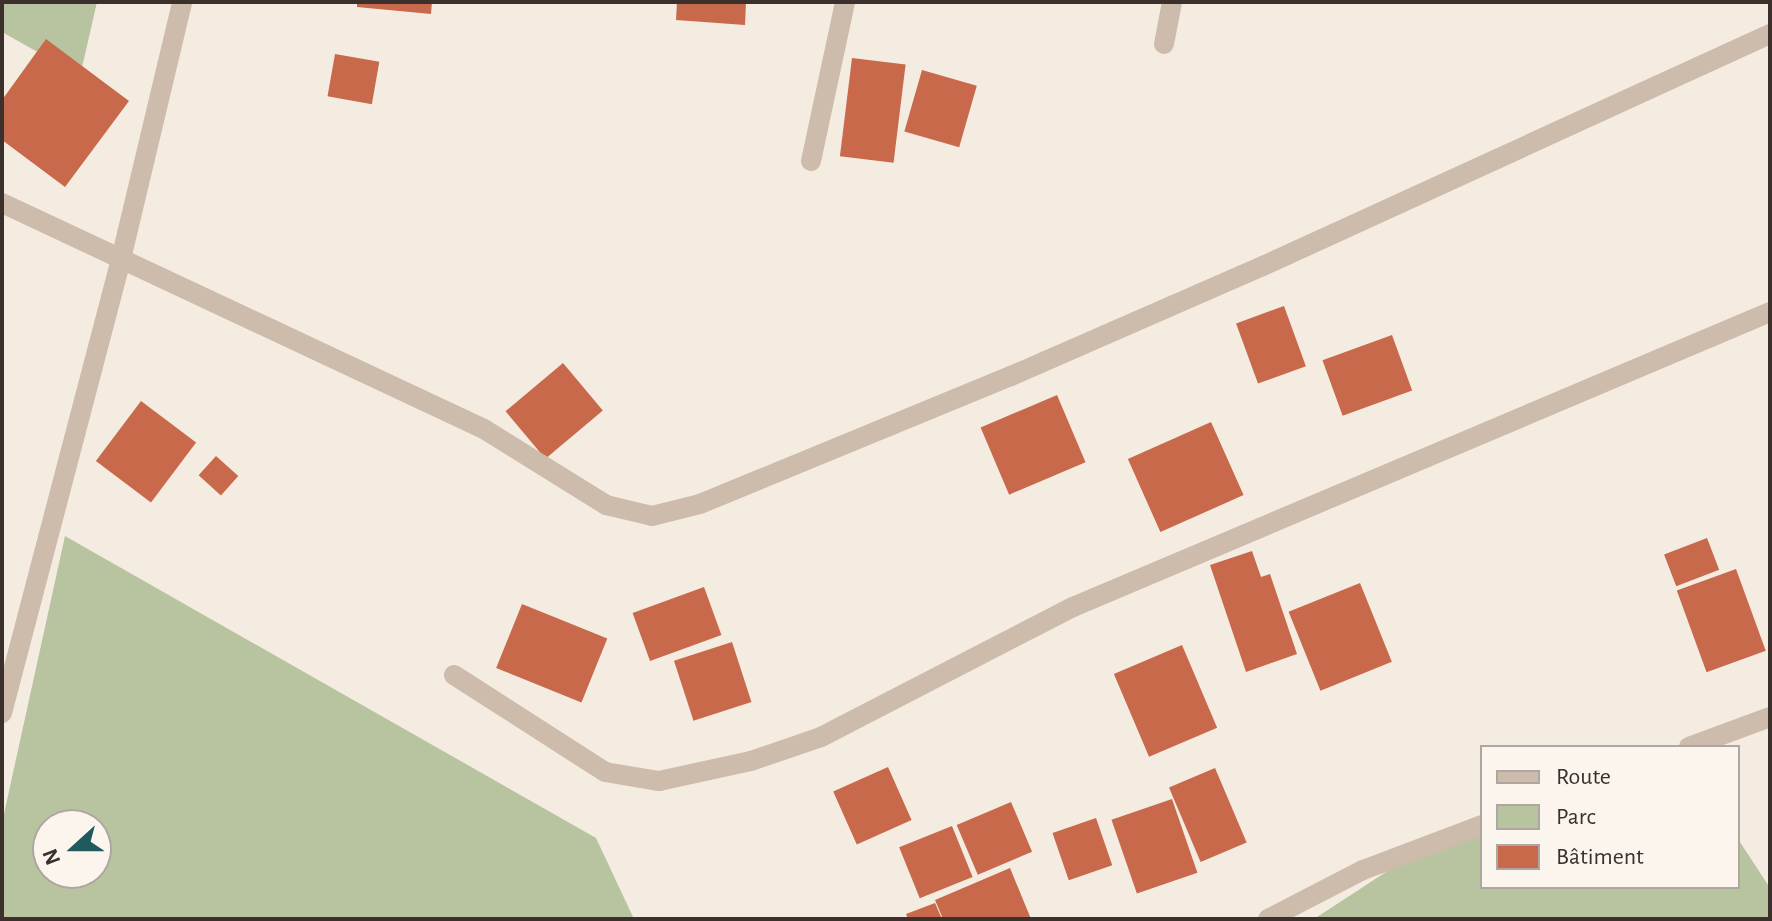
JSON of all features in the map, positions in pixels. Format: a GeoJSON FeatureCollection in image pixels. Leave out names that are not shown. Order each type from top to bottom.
{"type":"FeatureCollection","features":[{"type":"Feature","properties":{"kind":"street"},"geometry":{"type":"LineString","coordinates":[[2,713],[121,259],[182,2]]}},
{"type":"Feature","properties":{"kind":"street"},"geometry":{"type":"LineString","coordinates":[[811,161],[845,2]]}},
{"type":"Feature","properties":{"kind":"street"},"geometry":{"type":"LineString","coordinates":[[1164,44],[1172,2]]}},
{"type":"Feature","properties":{"kind":"street"},"geometry":{"type":"LineString","coordinates":[[2,203],[484,429],[606,505],[652,516],[700,504],[1025,370],[1263,266],[1770,34]]}},
{"type":"Feature","properties":{"kind":"street"},"geometry":{"type":"LineString","coordinates":[[454,675],[605,772],[659,781],[751,761],[821,737],[1073,607],[1770,312]]}},
{"type":"Feature","properties":{"kind":"street"},"geometry":{"type":"LineString","coordinates":[[1694,745],[1770,717]]}},
{"type":"Feature","properties":{"kind":"street"},"geometry":{"type":"LineString","coordinates":[[1268,919],[1363,870],[1480,826]]}},
{"type":"Feature","properties":{"kind":"green space"},"geometry":{"type":"Polygon","coordinates":[[[2,2],[97,2],[80,76],[2,32],[2,2]]]}},
{"type":"Feature","properties":{"kind":"green space"},"geometry":{"type":"Polygon","coordinates":[[[65,536],[596,838],[634,919],[2,919],[2,823],[65,536]]]}},
{"type":"Feature","properties":{"kind":"green space"},"geometry":{"type":"Polygon","coordinates":[[[1480,832],[1480,889],[1740,889],[1740,842],[1770,888],[1770,919],[1314,919],[1412,855],[1480,832]]]}},
{"type":"Feature","properties":{"kind":"building"},"geometry":{"type":"Polygon","coordinates":[[[357,2],[432,2],[431,14],[357,7],[357,2]]]}},
{"type":"Feature","properties":{"kind":"building"},"geometry":{"type":"Polygon","coordinates":[[[677,2],[746,2],[745,25],[676,20],[677,2]]]}},
{"type":"Feature","properties":{"kind":"building"},"geometry":{"type":"Polygon","coordinates":[[[46,39],[129,101],[65,187],[2,140],[2,100],[46,39]]]}},
{"type":"Feature","properties":{"kind":"building"},"geometry":{"type":"Polygon","coordinates":[[[335,54],[379,62],[372,104],[328,96],[335,54]]]}},
{"type":"Feature","properties":{"kind":"building"},"geometry":{"type":"Polygon","coordinates":[[[852,58],[906,65],[894,163],[840,156],[852,58]]]}},
{"type":"Feature","properties":{"kind":"building"},"geometry":{"type":"Polygon","coordinates":[[[922,70],[977,86],[959,147],[904,132],[922,70]]]}},
{"type":"Feature","properties":{"kind":"building"},"geometry":{"type":"Polygon","coordinates":[[[1284,306],[1306,366],[1258,384],[1236,323],[1284,306]]]}},
{"type":"Feature","properties":{"kind":"building"},"geometry":{"type":"Polygon","coordinates":[[[1392,335],[1412,390],[1343,416],[1322,360],[1392,335]]]}},
{"type":"Feature","properties":{"kind":"building"},"geometry":{"type":"Polygon","coordinates":[[[563,363],[603,410],[545,459],[506,411],[563,363]]]}},
{"type":"Feature","properties":{"kind":"building"},"geometry":{"type":"Polygon","coordinates":[[[1057,395],[1086,462],[1009,495],[981,427],[1057,395]]]}},
{"type":"Feature","properties":{"kind":"building"},"geometry":{"type":"Polygon","coordinates":[[[141,401],[196,443],[151,502],[96,461],[141,401]]]}},
{"type":"Feature","properties":{"kind":"building"},"geometry":{"type":"Polygon","coordinates":[[[1211,422],[1244,495],[1160,532],[1128,459],[1211,422]]]}},
{"type":"Feature","properties":{"kind":"building"},"geometry":{"type":"Polygon","coordinates":[[[216,456],[238,476],[221,495],[199,475],[216,456]]]}},
{"type":"Feature","properties":{"kind":"building"},"geometry":{"type":"Polygon","coordinates":[[[1707,538],[1719,570],[1676,586],[1664,554],[1707,538]]]}},
{"type":"Feature","properties":{"kind":"building"},"geometry":{"type":"Polygon","coordinates":[[[1252,551],[1261,577],[1270,574],[1297,654],[1246,672],[1210,565],[1252,551]]]}},
{"type":"Feature","properties":{"kind":"building"},"geometry":{"type":"Polygon","coordinates":[[[1736,569],[1766,651],[1707,672],[1677,591],[1736,569]]]}},
{"type":"Feature","properties":{"kind":"building"},"geometry":{"type":"Polygon","coordinates":[[[1360,583],[1392,662],[1320,691],[1289,612],[1360,583]]]}},
{"type":"Feature","properties":{"kind":"building"},"geometry":{"type":"Polygon","coordinates":[[[704,587],[721,635],[650,661],[633,613],[704,587]]]}},
{"type":"Feature","properties":{"kind":"building"},"geometry":{"type":"Polygon","coordinates":[[[522,604],[607,638],[581,702],[496,668],[522,604]]]}},
{"type":"Feature","properties":{"kind":"building"},"geometry":{"type":"Polygon","coordinates":[[[732,642],[751,702],[693,721],[674,661],[732,642]]]}},
{"type":"Feature","properties":{"kind":"building"},"geometry":{"type":"Polygon","coordinates":[[[1182,645],[1217,728],[1149,757],[1114,674],[1182,645]]]}},
{"type":"Feature","properties":{"kind":"building"},"geometry":{"type":"Polygon","coordinates":[[[888,767],[912,820],[857,844],[833,791],[888,767]]]}},
{"type":"Feature","properties":{"kind":"building"},"geometry":{"type":"Polygon","coordinates":[[[1215,768],[1247,843],[1201,862],[1169,788],[1215,768]]]}},
{"type":"Feature","properties":{"kind":"building"},"geometry":{"type":"Polygon","coordinates":[[[1172,799],[1197,873],[1137,894],[1111,820],[1172,799]]]}},
{"type":"Feature","properties":{"kind":"building"},"geometry":{"type":"Polygon","coordinates":[[[1011,802],[1032,852],[978,875],[957,825],[1011,802]]]}},
{"type":"Feature","properties":{"kind":"building"},"geometry":{"type":"Polygon","coordinates":[[[1096,818],[1112,865],[1069,880],[1053,833],[1096,818]]]}},
{"type":"Feature","properties":{"kind":"building"},"geometry":{"type":"Polygon","coordinates":[[[952,826],[973,877],[920,898],[899,847],[952,826]]]}},
{"type":"Feature","properties":{"kind":"building"},"geometry":{"type":"Polygon","coordinates":[[[1010,868],[1031,919],[943,919],[935,900],[1010,868]]]}},
{"type":"Feature","properties":{"kind":"building"},"geometry":{"type":"Polygon","coordinates":[[[935,903],[942,919],[908,919],[906,914],[935,903]]]}}]}
